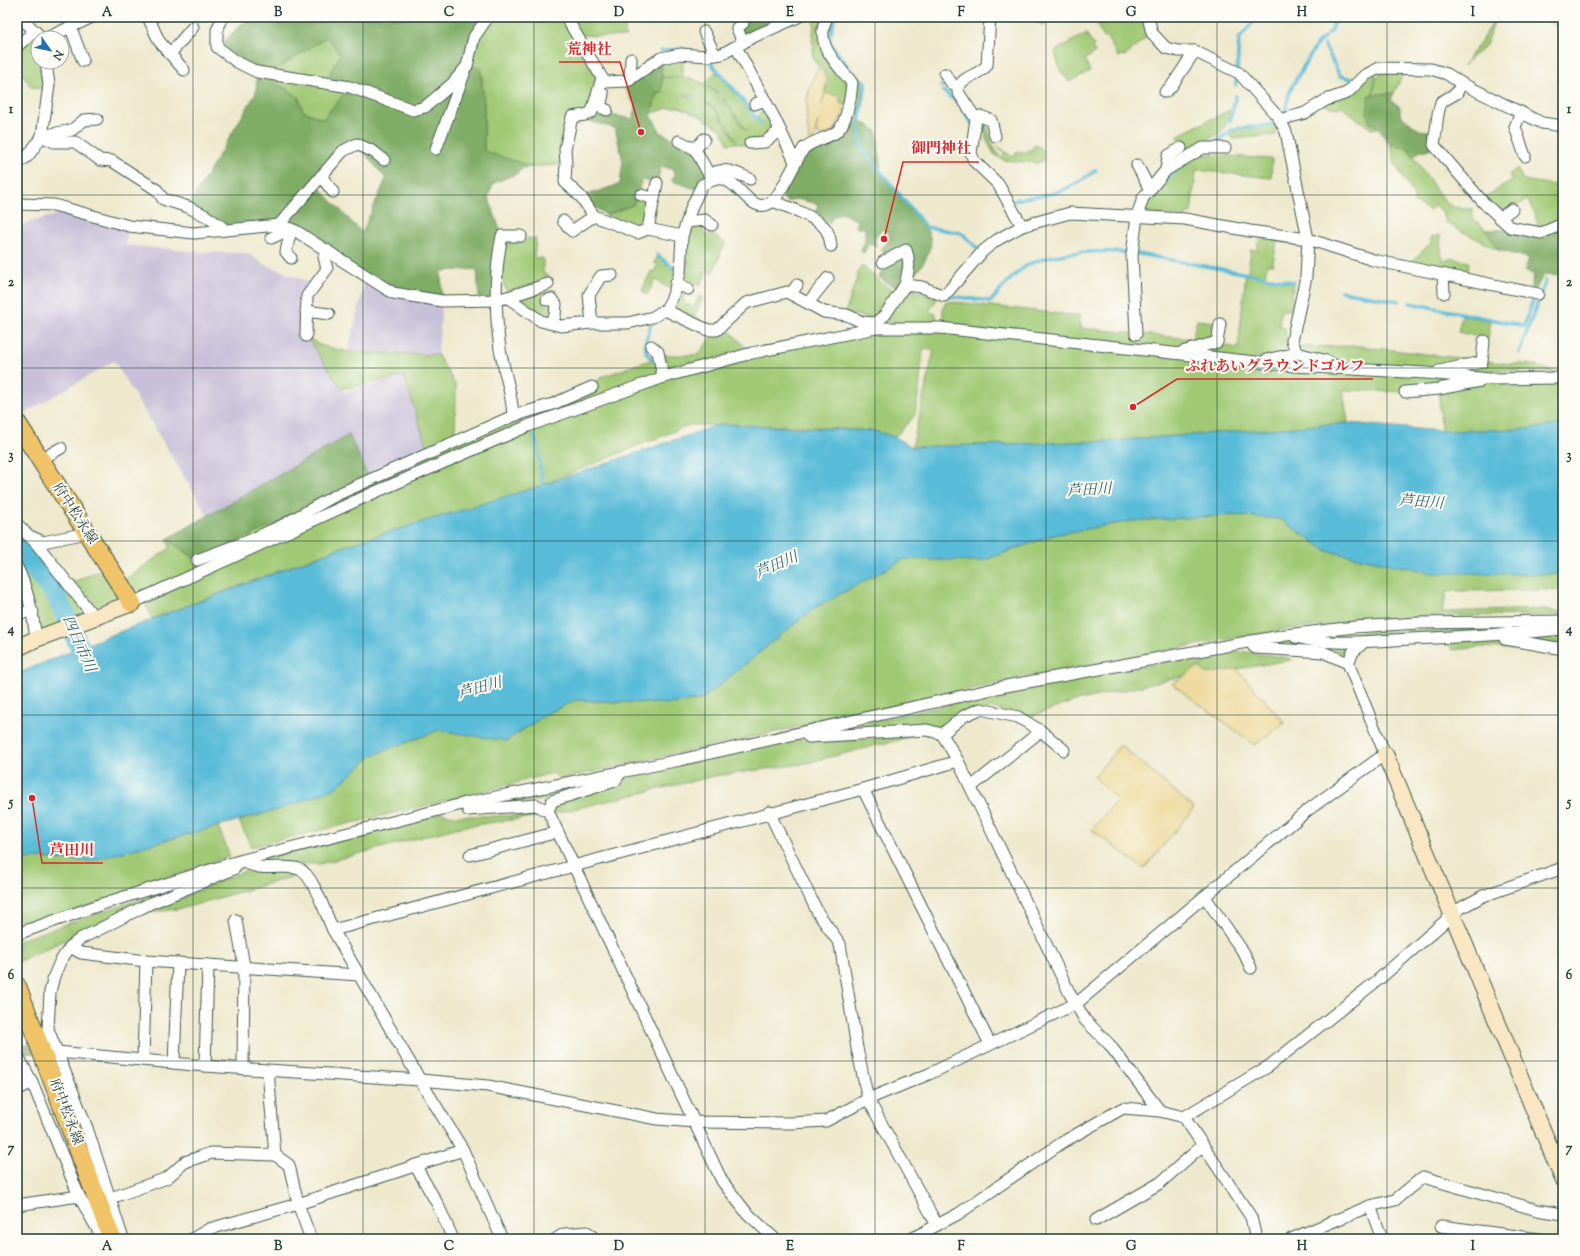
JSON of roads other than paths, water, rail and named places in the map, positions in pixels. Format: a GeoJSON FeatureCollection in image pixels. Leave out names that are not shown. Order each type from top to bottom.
{"type":"FeatureCollection","features":[{"type":"Feature","properties":{"kind":"main road","name":"府中松永線"},"geometry":{"type":"LineString","coordinates":[[17,423],[132,603]]}},
{"type":"Feature","properties":{"kind":"main road","name":"府中松永線"},"geometry":{"type":"LineString","coordinates":[[17,986],[112,1239]]}},
{"type":"Feature","properties":{"kind":"street"},"geometry":{"type":"LineString","coordinates":[[20,17],[34,30]]}},
{"type":"Feature","properties":{"kind":"street"},"geometry":{"type":"LineString","coordinates":[[148,17],[159,41],[184,70]]}},
{"type":"Feature","properties":{"kind":"street"},"geometry":{"type":"LineString","coordinates":[[223,17],[217,30],[217,47],[240,63],[257,72],[350,87],[413,110],[425,107],[452,84],[467,66]]}},
{"type":"Feature","properties":{"kind":"street"},"geometry":{"type":"LineString","coordinates":[[436,149],[467,66],[474,37],[488,17]]}},
{"type":"Feature","properties":{"kind":"street"},"geometry":{"type":"LineString","coordinates":[[566,17],[604,80],[600,107],[606,110]]}},
{"type":"Feature","properties":{"kind":"street"},"geometry":{"type":"LineString","coordinates":[[604,80],[622,82],[630,80],[661,58],[681,54],[722,54],[798,17]]}},
{"type":"Feature","properties":{"kind":"street"},"geometry":{"type":"LineString","coordinates":[[772,202],[804,148],[810,143],[835,132],[841,126],[850,99],[852,83],[824,46],[821,33],[827,17]]}},
{"type":"Feature","properties":{"kind":"street"},"geometry":{"type":"LineString","coordinates":[[990,17],[987,65],[984,70],[962,81],[958,88],[958,92],[976,119],[971,153],[974,160],[998,184],[1022,226]]}},
{"type":"Feature","properties":{"kind":"street"},"geometry":{"type":"LineString","coordinates":[[1148,17],[1152,33],[1166,48],[1195,52],[1239,73],[1280,120],[1286,132],[1308,239],[1306,277],[1292,341],[1297,353]]}},
{"type":"Feature","properties":{"kind":"street"},"geometry":{"type":"LineString","coordinates":[[66,30],[89,18]]}},
{"type":"Feature","properties":{"kind":"street"},"geometry":{"type":"LineString","coordinates":[[743,23],[737,28],[739,45],[760,102],[780,130],[795,162]]}},
{"type":"Feature","properties":{"kind":"street"},"geometry":{"type":"LineString","coordinates":[[170,54],[193,27]]}},
{"type":"Feature","properties":{"kind":"street"},"geometry":{"type":"LineString","coordinates":[[71,28],[83,61]]}},
{"type":"Feature","properties":{"kind":"street"},"geometry":{"type":"LineString","coordinates":[[704,32],[715,55]]}},
{"type":"Feature","properties":{"kind":"street"},"geometry":{"type":"LineString","coordinates":[[17,46],[30,40]]}},
{"type":"Feature","properties":{"kind":"street"},"geometry":{"type":"LineString","coordinates":[[1165,92],[1171,87],[1195,52]]}},
{"type":"Feature","properties":{"kind":"street"},"geometry":{"type":"LineString","coordinates":[[630,80],[631,59]]}},
{"type":"Feature","properties":{"kind":"street"},"geometry":{"type":"LineString","coordinates":[[1280,120],[1305,113],[1326,100],[1347,93],[1364,76],[1379,68],[1431,69],[1447,74],[1461,83],[1542,123],[1563,126]]}},
{"type":"Feature","properties":{"kind":"street"},"geometry":{"type":"LineString","coordinates":[[17,164],[28,156],[42,136],[49,85],[47,70]]}},
{"type":"Feature","properties":{"kind":"street"},"geometry":{"type":"LineString","coordinates":[[945,74],[952,85],[958,88]]}},
{"type":"Feature","properties":{"kind":"street"},"geometry":{"type":"LineString","coordinates":[[604,80],[592,112],[585,115],[572,117],[565,149],[565,182],[581,197],[594,216],[638,233],[648,229],[682,236]]}},
{"type":"Feature","properties":{"kind":"street"},"geometry":{"type":"LineString","coordinates":[[1461,83],[1457,93],[1441,102],[1438,114],[1439,136],[1434,145],[1467,176],[1483,202],[1510,227],[1541,233],[1563,224]]}},
{"type":"Feature","properties":{"kind":"street"},"geometry":{"type":"LineString","coordinates":[[1521,112],[1515,127],[1525,156]]}},
{"type":"Feature","properties":{"kind":"street"},"geometry":{"type":"LineString","coordinates":[[976,119],[980,116],[991,120],[995,136]]}},
{"type":"Feature","properties":{"kind":"street"},"geometry":{"type":"LineString","coordinates":[[42,136],[72,130],[84,120],[97,119]]}},
{"type":"Feature","properties":{"kind":"street"},"geometry":{"type":"LineString","coordinates":[[32,126],[43,124]]}},
{"type":"Feature","properties":{"kind":"street"},"geometry":{"type":"LineString","coordinates":[[750,143],[765,142],[780,130]]}},
{"type":"Feature","properties":{"kind":"street"},"geometry":{"type":"LineString","coordinates":[[42,136],[60,138],[76,136]]}},
{"type":"Feature","properties":{"kind":"street"},"geometry":{"type":"LineString","coordinates":[[42,136],[54,142],[75,142],[100,160],[112,161],[157,190],[163,199],[188,207],[206,216],[222,227],[223,230]]}},
{"type":"Feature","properties":{"kind":"street"},"geometry":{"type":"LineString","coordinates":[[695,149],[704,139]]}},
{"type":"Feature","properties":{"kind":"street"},"geometry":{"type":"LineString","coordinates":[[679,141],[695,149],[711,178]]}},
{"type":"Feature","properties":{"kind":"street"},"geometry":{"type":"LineString","coordinates":[[279,225],[343,151],[357,144],[374,152],[384,160]]}},
{"type":"Feature","properties":{"kind":"street"},"geometry":{"type":"LineString","coordinates":[[1166,170],[1168,156],[1181,148]]}},
{"type":"Feature","properties":{"kind":"street"},"geometry":{"type":"LineString","coordinates":[[1136,334],[1132,255],[1137,216],[1143,198],[1166,170],[1203,148],[1225,148]]}},
{"type":"Feature","properties":{"kind":"street"},"geometry":{"type":"LineString","coordinates":[[1137,165],[1150,190]]}},
{"type":"Feature","properties":{"kind":"street"},"geometry":{"type":"LineString","coordinates":[[17,204],[54,205],[129,226],[194,232],[279,225],[291,229],[327,250],[393,293],[442,301],[500,299],[507,297],[541,321],[561,326],[592,323],[628,323],[653,317],[665,310],[672,298],[680,273],[682,236],[686,222],[702,185],[720,169],[735,172],[750,179]]}},
{"type":"Feature","properties":{"kind":"street"},"geometry":{"type":"LineString","coordinates":[[321,176],[333,192]]}},
{"type":"Feature","properties":{"kind":"street"},"geometry":{"type":"LineString","coordinates":[[711,178],[722,179],[737,187],[752,204],[762,206],[772,202],[785,205],[830,229],[834,233]]}},
{"type":"Feature","properties":{"kind":"street"},"geometry":{"type":"LineString","coordinates":[[648,229],[657,182]]}},
{"type":"Feature","properties":{"kind":"street"},"geometry":{"type":"LineString","coordinates":[[641,195],[654,199]]}},
{"type":"Feature","properties":{"kind":"street"},"geometry":{"type":"LineString","coordinates":[[1500,218],[1512,209]]}},
{"type":"Feature","properties":{"kind":"street"},"geometry":{"type":"LineString","coordinates":[[905,285],[922,287],[944,296],[983,251],[1022,226],[1070,213],[1185,219],[1250,231],[1308,239],[1366,258],[1538,294]]}},
{"type":"Feature","properties":{"kind":"street"},"geometry":{"type":"LineString","coordinates":[[563,221],[572,231],[594,216]]}},
{"type":"Feature","properties":{"kind":"street"},"geometry":{"type":"LineString","coordinates":[[686,222],[705,220],[712,225]]}},
{"type":"Feature","properties":{"kind":"street"},"geometry":{"type":"LineString","coordinates":[[824,226],[830,238],[830,246]]}},
{"type":"Feature","properties":{"kind":"street"},"geometry":{"type":"LineString","coordinates":[[271,238],[291,229]]}},
{"type":"Feature","properties":{"kind":"street"},"geometry":{"type":"LineString","coordinates":[[291,229],[286,252],[291,258]]}},
{"type":"Feature","properties":{"kind":"street"},"geometry":{"type":"LineString","coordinates":[[513,416],[510,391],[500,349],[498,258],[502,236],[521,236]]}},
{"type":"Feature","properties":{"kind":"street"},"geometry":{"type":"LineString","coordinates":[[306,336],[307,296],[327,270],[324,257],[327,250]]}},
{"type":"Feature","properties":{"kind":"street"},"geometry":{"type":"LineString","coordinates":[[876,326],[905,285],[910,268],[909,257],[906,250],[883,262]]}},
{"type":"Feature","properties":{"kind":"street"},"geometry":{"type":"LineString","coordinates":[[1443,274],[1444,293]]}},
{"type":"Feature","properties":{"kind":"street"},"geometry":{"type":"LineString","coordinates":[[592,323],[588,295],[600,276],[612,275]]}},
{"type":"Feature","properties":{"kind":"street"},"geometry":{"type":"LineString","coordinates":[[808,303],[828,278]]}},
{"type":"Feature","properties":{"kind":"street"},"geometry":{"type":"LineString","coordinates":[[676,283],[688,289]]}},
{"type":"Feature","properties":{"kind":"street"},"geometry":{"type":"LineString","coordinates":[[500,299],[548,284]]}},
{"type":"Feature","properties":{"kind":"street"},"geometry":{"type":"LineString","coordinates":[[665,310],[708,330],[717,330],[746,303],[794,290],[808,303],[824,312],[847,315],[862,322],[876,326]]}},
{"type":"Feature","properties":{"kind":"street"},"geometry":{"type":"LineString","coordinates":[[547,300],[551,299],[556,304],[555,316],[549,323]]}},
{"type":"Feature","properties":{"kind":"street"},"geometry":{"type":"LineString","coordinates":[[306,311],[329,314]]}},
{"type":"Feature","properties":{"kind":"street"},"geometry":{"type":"LineString","coordinates":[[1176,354],[1217,342],[1220,324]]}},
{"type":"Feature","properties":{"kind":"street"},"geometry":{"type":"LineString","coordinates":[[17,648],[36,639],[132,603],[285,529],[376,492],[528,426],[664,377],[752,353],[876,326],[940,328],[1264,363],[1426,373],[1490,379],[1563,378]]}},
{"type":"Feature","properties":{"kind":"street"},"geometry":{"type":"LineString","coordinates":[[1426,373],[1482,362],[1484,341]]}},
{"type":"Feature","properties":{"kind":"street"},"geometry":{"type":"LineString","coordinates":[[658,350],[664,377]]}},
{"type":"Feature","properties":{"kind":"street"},"geometry":{"type":"LineString","coordinates":[[1264,363],[1266,360],[1297,353],[1327,361],[1339,368]]}},
{"type":"Feature","properties":{"kind":"street"},"geometry":{"type":"LineString","coordinates":[[1405,392],[1439,389],[1490,379]]}},
{"type":"Feature","properties":{"kind":"street"},"geometry":{"type":"LineString","coordinates":[[197,560],[285,529],[336,495],[513,416],[553,404],[592,387]]}},
{"type":"Feature","properties":{"kind":"street"},"geometry":{"type":"LineString","coordinates":[[40,460],[61,448]]}},
{"type":"Feature","properties":{"kind":"street"},"geometry":{"type":"LineString","coordinates":[[17,524],[92,619]]}},
{"type":"Feature","properties":{"kind":"street"},"geometry":{"type":"LineString","coordinates":[[28,536],[43,542],[87,533]]}},
{"type":"Feature","properties":{"kind":"street"},"geometry":{"type":"LineString","coordinates":[[17,567],[25,584],[33,612],[36,639]]}},
{"type":"Feature","properties":{"kind":"street"},"geometry":{"type":"LineString","coordinates":[[17,613],[33,612]]}},
{"type":"Feature","properties":{"kind":"street"},"geometry":{"type":"LineString","coordinates":[[17,934],[97,906],[239,861],[466,803],[621,772],[1006,686],[1286,635],[1355,627],[1418,623],[1563,621]]}},
{"type":"Feature","properties":{"kind":"street"},"geometry":{"type":"LineString","coordinates":[[1286,635],[1314,641],[1364,642],[1504,635],[1563,629]]}},
{"type":"Feature","properties":{"kind":"street"},"geometry":{"type":"LineString","coordinates":[[1504,635],[1504,638],[1563,649]]}},
{"type":"Feature","properties":{"kind":"street"},"geometry":{"type":"LineString","coordinates":[[1249,641],[1255,648],[1323,652],[1348,663],[1563,1179]]}},
{"type":"Feature","properties":{"kind":"street"},"geometry":{"type":"LineString","coordinates":[[1348,663],[1353,652],[1364,642]]}},
{"type":"Feature","properties":{"kind":"street"},"geometry":{"type":"LineString","coordinates":[[942,734],[964,716],[980,709],[1018,717],[1041,731],[1064,750]]}},
{"type":"Feature","properties":{"kind":"street"},"geometry":{"type":"LineString","coordinates":[[804,732],[809,737],[927,730],[942,734],[971,786],[1070,994],[1077,1003],[1085,1020],[1109,1044],[1160,1111]]}},
{"type":"Feature","properties":{"kind":"street"},"geometry":{"type":"LineString","coordinates":[[971,786],[1041,731]]}},
{"type":"Feature","properties":{"kind":"street"},"geometry":{"type":"LineString","coordinates":[[52,1051],[205,1066],[488,1086],[657,1119],[695,1122],[791,1123],[826,1121],[868,1099],[929,1074],[1077,1003],[1308,810],[1385,754]]}},
{"type":"Feature","properties":{"kind":"street"},"geometry":{"type":"LineString","coordinates":[[333,930],[573,864],[769,812],[863,789],[958,761]]}},
{"type":"Feature","properties":{"kind":"street"},"geometry":{"type":"LineString","coordinates":[[548,811],[552,801],[615,781],[621,772]]}},
{"type":"Feature","properties":{"kind":"street"},"geometry":{"type":"LineString","coordinates":[[863,789],[990,1044]]}},
{"type":"Feature","properties":{"kind":"street"},"geometry":{"type":"LineString","coordinates":[[466,803],[468,810],[536,805],[548,811],[722,1181],[746,1212],[770,1238]]}},
{"type":"Feature","properties":{"kind":"street"},"geometry":{"type":"LineString","coordinates":[[769,812],[818,913],[840,944],[857,1048],[868,1099],[937,1225]]}},
{"type":"Feature","properties":{"kind":"street"},"geometry":{"type":"LineString","coordinates":[[470,855],[558,832]]}},
{"type":"Feature","properties":{"kind":"street"},"geometry":{"type":"LineString","coordinates":[[239,861],[259,867],[299,868],[306,872],[315,885],[321,905],[333,930],[420,1080],[463,1150],[502,1239]]}},
{"type":"Feature","properties":{"kind":"street"},"geometry":{"type":"LineString","coordinates":[[123,1239],[111,1198],[87,1128],[52,1051],[48,1029],[50,992],[60,962],[70,947],[80,939],[150,904],[234,869],[239,861]]}},
{"type":"Feature","properties":{"kind":"street"},"geometry":{"type":"LineString","coordinates":[[1184,1117],[1269,1066],[1378,980],[1452,913],[1483,896],[1563,868]]}},
{"type":"Feature","properties":{"kind":"street"},"geometry":{"type":"LineString","coordinates":[[1205,897],[1244,953],[1251,968]]}},
{"type":"Feature","properties":{"kind":"street"},"geometry":{"type":"LineString","coordinates":[[236,920],[244,966],[243,1069]]}},
{"type":"Feature","properties":{"kind":"street"},"geometry":{"type":"LineString","coordinates":[[70,947],[81,952],[146,961],[244,966],[359,975]]}},
{"type":"Feature","properties":{"kind":"street"},"geometry":{"type":"LineString","coordinates":[[143,1060],[146,961]]}},
{"type":"Feature","properties":{"kind":"street"},"geometry":{"type":"LineString","coordinates":[[174,1063],[178,963]]}},
{"type":"Feature","properties":{"kind":"street"},"geometry":{"type":"LineString","coordinates":[[205,1066],[208,965]]}},
{"type":"Feature","properties":{"kind":"street"},"geometry":{"type":"LineString","coordinates":[[19,1052],[79,1196],[103,1239]]}},
{"type":"Feature","properties":{"kind":"street"},"geometry":{"type":"LineString","coordinates":[[268,1071],[275,1155]]}},
{"type":"Feature","properties":{"kind":"street"},"geometry":{"type":"LineString","coordinates":[[17,1090],[32,1082]]}},
{"type":"Feature","properties":{"kind":"street"},"geometry":{"type":"LineString","coordinates":[[911,1239],[958,1214],[1063,1142],[1124,1108],[1160,1111],[1184,1117],[1251,1217],[1256,1239]]}},
{"type":"Feature","properties":{"kind":"street"},"geometry":{"type":"LineString","coordinates":[[1096,1220],[1160,1183],[1203,1145]]}},
{"type":"Feature","properties":{"kind":"street"},"geometry":{"type":"LineString","coordinates":[[192,1239],[209,1229],[298,1204],[463,1150]]}},
{"type":"Feature","properties":{"kind":"street"},"geometry":{"type":"LineString","coordinates":[[111,1198],[167,1178],[185,1162],[211,1152],[275,1155],[289,1165],[298,1204],[311,1239]]}},
{"type":"Feature","properties":{"kind":"street"},"geometry":{"type":"LineString","coordinates":[[415,1165],[438,1205],[453,1239]]}},
{"type":"Feature","properties":{"kind":"street"},"geometry":{"type":"LineString","coordinates":[[1291,1239],[1370,1206],[1395,1200],[1423,1177],[1536,1210],[1563,1214]]}},
{"type":"Feature","properties":{"kind":"street"},"geometry":{"type":"LineString","coordinates":[[17,1205],[79,1196]]}},
{"type":"Feature","properties":{"kind":"street"},"geometry":{"type":"LineString","coordinates":[[1370,1206],[1382,1239]]}},
{"type":"Feature","properties":{"kind":"street"},"geometry":{"type":"LineString","coordinates":[[1440,1226],[1540,1239]]}},
{"type":"Feature","properties":{"kind":"street"},"geometry":{"type":"LineString","coordinates":[[556,1239],[564,1234],[587,1232],[595,1239]]}},
{"type":"Feature","properties":{"kind":"water"},"geometry":{"type":"Polygon","coordinates":[[[1348,423],[1441,431],[1524,429],[1563,424],[1563,574],[1434,573],[1327,551],[1280,519],[1234,515],[1131,521],[1053,535],[982,561],[904,559],[813,609],[701,700],[670,704],[576,700],[550,712],[506,741],[439,730],[373,755],[334,789],[280,809],[90,861],[37,858],[17,860],[17,674],[98,640],[353,543],[537,487],[721,424],[874,431],[895,437],[912,447],[1109,441],[1348,423]]]}},
{"type":"Feature","properties":{"kind":"waterway"},"geometry":{"type":"LineString","coordinates":[[835,17],[829,40],[853,74],[866,83],[859,124],[862,149],[926,227],[962,233],[978,249]]}},
{"type":"Feature","properties":{"kind":"waterway"},"geometry":{"type":"LineString","coordinates":[[1236,85],[1239,39],[1257,17]]}},
{"type":"Feature","properties":{"kind":"waterway"},"geometry":{"type":"LineString","coordinates":[[1285,112],[1289,94],[1294,83],[1317,44],[1332,30],[1335,17]]}},
{"type":"Feature","properties":{"kind":"waterway"},"geometry":{"type":"LineString","coordinates":[[1324,44],[1340,76],[1356,80]]}},
{"type":"Feature","properties":{"kind":"waterway"},"geometry":{"type":"LineString","coordinates":[[661,51],[684,49]]}},
{"type":"Feature","properties":{"kind":"waterway"},"geometry":{"type":"LineString","coordinates":[[709,61],[760,123]]}},
{"type":"Feature","properties":{"kind":"waterway"},"geometry":{"type":"LineString","coordinates":[[941,86],[950,83]]}},
{"type":"Feature","properties":{"kind":"waterway"},"geometry":{"type":"LineString","coordinates":[[943,91],[960,104]]}},
{"type":"Feature","properties":{"kind":"waterway"},"geometry":{"type":"LineString","coordinates":[[1230,121],[1236,96]]}},
{"type":"Feature","properties":{"kind":"waterway"},"geometry":{"type":"LineString","coordinates":[[963,109],[972,124]]}},
{"type":"Feature","properties":{"kind":"waterway"},"geometry":{"type":"LineString","coordinates":[[1212,145],[1233,129],[1275,124]]}},
{"type":"Feature","properties":{"kind":"waterway"},"geometry":{"type":"LineString","coordinates":[[1162,183],[1178,169]]}},
{"type":"Feature","properties":{"kind":"waterway"},"geometry":{"type":"LineString","coordinates":[[1014,201],[1063,190],[1096,170]]}},
{"type":"Feature","properties":{"kind":"waterway"},"geometry":{"type":"LineString","coordinates":[[948,296],[991,301],[1020,270],[1043,259],[1080,252],[1130,253]]}},
{"type":"Feature","properties":{"kind":"waterway"},"geometry":{"type":"LineString","coordinates":[[1133,253],[1293,282]]}},
{"type":"Feature","properties":{"kind":"waterway"},"geometry":{"type":"LineString","coordinates":[[657,255],[676,270]]}},
{"type":"Feature","properties":{"kind":"waterway"},"geometry":{"type":"LineString","coordinates":[[1519,353],[1546,280]]}},
{"type":"Feature","properties":{"kind":"waterway"},"geometry":{"type":"LineString","coordinates":[[1341,291],[1399,301]]}},
{"type":"Feature","properties":{"kind":"waterway"},"geometry":{"type":"LineString","coordinates":[[1524,326],[1534,297],[1531,296]]}},
{"type":"Feature","properties":{"kind":"waterway"},"geometry":{"type":"LineString","coordinates":[[1410,303],[1525,326]]}},
{"type":"Feature","properties":{"kind":"waterway"},"geometry":{"type":"LineString","coordinates":[[651,325],[646,338],[645,347],[648,355],[652,359]]}},
{"type":"Feature","properties":{"kind":"waterway"},"geometry":{"type":"LineString","coordinates":[[534,435],[538,448],[543,489]]}},
{"type":"Feature","properties":{"kind":"waterway","name":"四日市川"},"geometry":{"type":"LineString","coordinates":[[17,548],[56,595],[91,672]]}},
{"type":"Feature","properties":{"kind":"tunnel"},"geometry":{"type":"LineString","coordinates":[[23,1052],[47,1051]]}},
{"type":"Feature","properties":{"kind":"place","name":"荒神社"},"geometry":{"type":"Point","coordinates":[641,132]}},
{"type":"Feature","properties":{"kind":"place","name":"御門神社"},"geometry":{"type":"Point","coordinates":[884,239]}},
{"type":"Feature","properties":{"kind":"place","name":"ふれあいグラウンドゴルフ"},"geometry":{"type":"Point","coordinates":[1133,407]}},
{"type":"Feature","properties":{"kind":"place","name":"芦田川"},"geometry":{"type":"Point","coordinates":[32,798]}}]}
